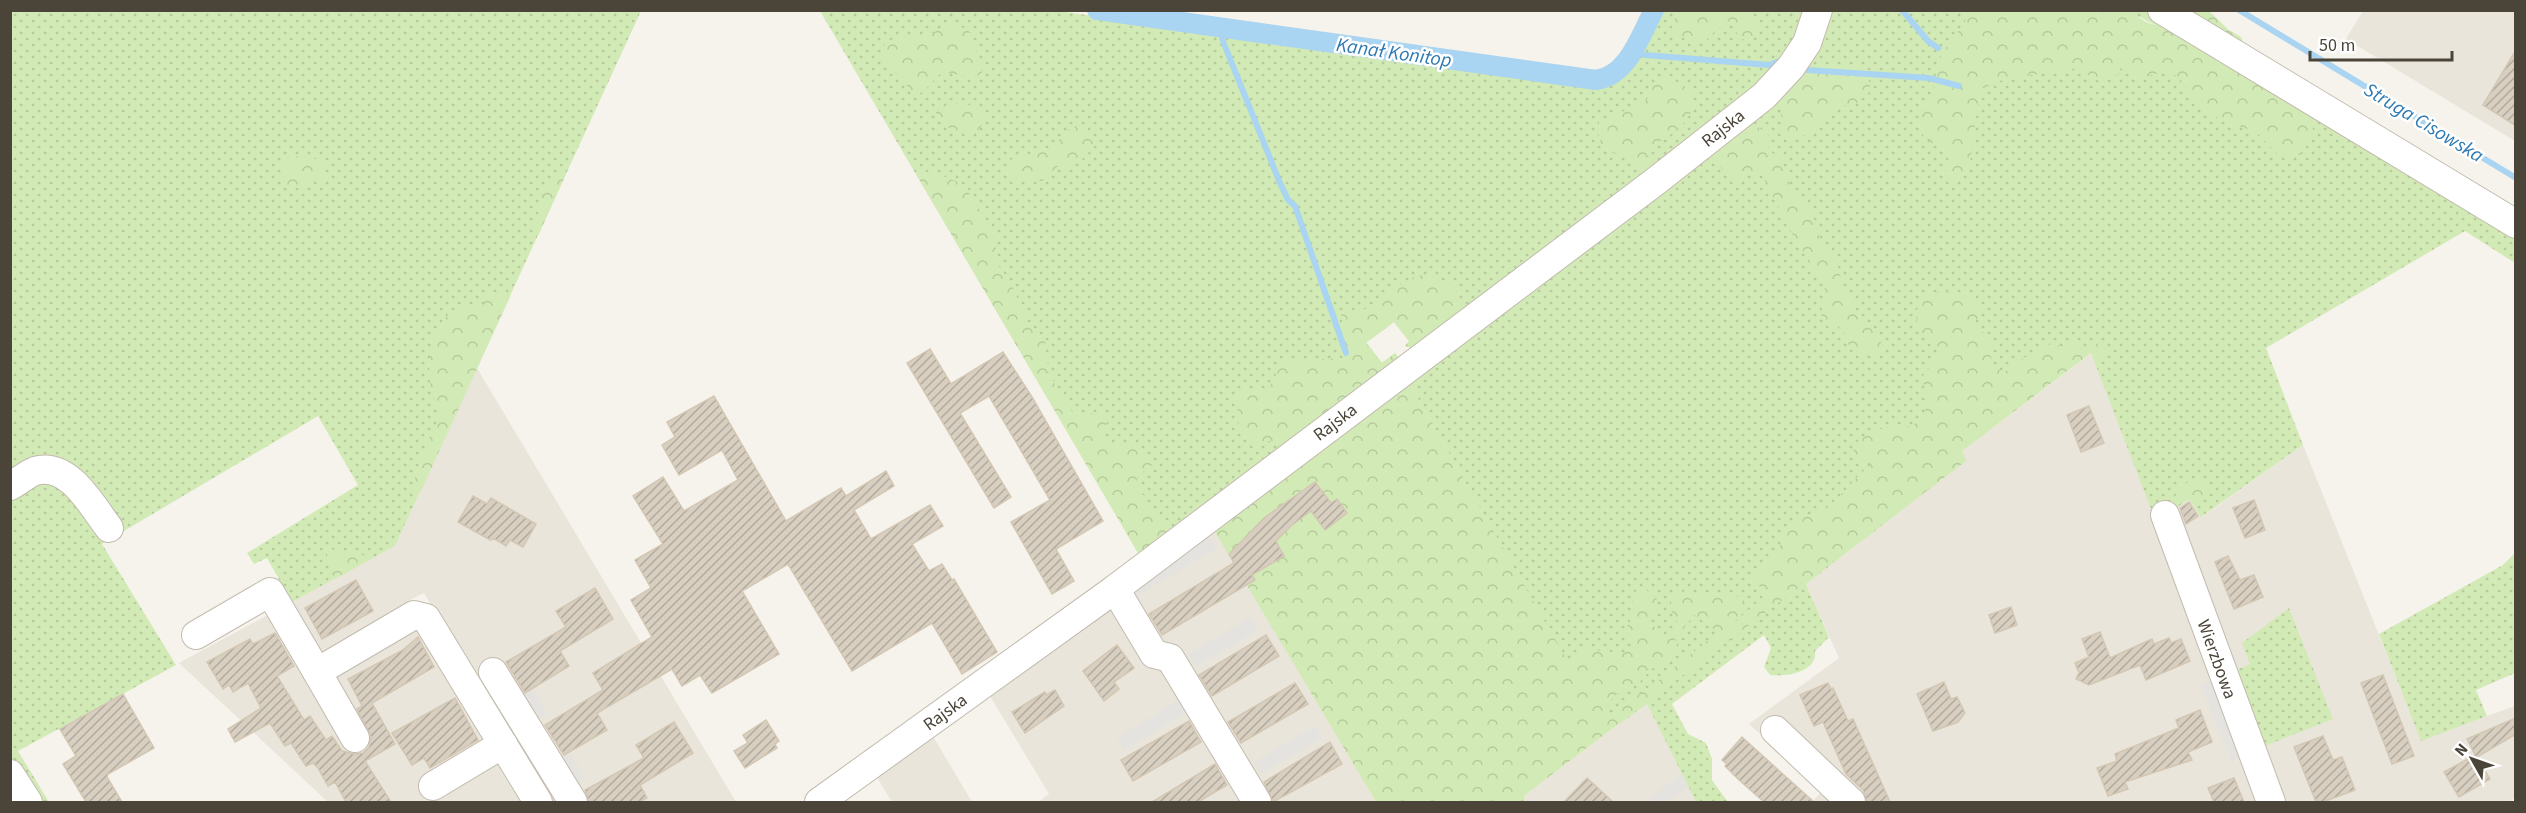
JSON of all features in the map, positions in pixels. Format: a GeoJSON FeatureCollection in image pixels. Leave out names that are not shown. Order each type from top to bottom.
{"type":"FeatureCollection","features":[{"type":"Feature","properties":{"kind":"street","name":"Rajska"},"geometry":{"type":"LineString","coordinates":[[819,802],[1115,589],[1646,188],[1764,96],[1791,68],[1807,43],[1818,10]]}},
{"type":"Feature","properties":{"kind":"street"},"geometry":{"type":"LineString","coordinates":[[2162,10],[2516,224]]}},
{"type":"Feature","properties":{"kind":"street"},"geometry":{"type":"LineString","coordinates":[[10,486],[35,471],[51,471],[71,479],[109,528]]}},
{"type":"Feature","properties":{"kind":"street","name":"Wierzbowa"},"geometry":{"type":"LineString","coordinates":[[2165,515],[2271,802]]}},
{"type":"Feature","properties":{"kind":"street"},"geometry":{"type":"LineString","coordinates":[[1115,589],[1154,654],[1170,658],[1257,802]]}},
{"type":"Feature","properties":{"kind":"street"},"geometry":{"type":"LineString","coordinates":[[196,635],[270,592],[355,738]]}},
{"type":"Feature","properties":{"kind":"street"},"geometry":{"type":"LineString","coordinates":[[316,672],[414,615],[426,618],[538,802]]}},
{"type":"Feature","properties":{"kind":"street"},"geometry":{"type":"LineString","coordinates":[[493,672],[573,802]]}},
{"type":"Feature","properties":{"kind":"street"},"geometry":{"type":"LineString","coordinates":[[1775,730],[1851,802]]}},
{"type":"Feature","properties":{"kind":"street"},"geometry":{"type":"LineString","coordinates":[[433,786],[503,744]]}},
{"type":"Feature","properties":{"kind":"street"},"geometry":{"type":"LineString","coordinates":[[10,774],[28,802]]}},
{"type":"Feature","properties":{"kind":"shaded area"},"geometry":{"type":"Polygon","coordinates":[[[2363,11],[2515,11],[2515,141],[2346,39],[2363,11]]]}},
{"type":"Feature","properties":{"kind":"shaded area"},"geometry":{"type":"Polygon","coordinates":[[[2092,353],[2171,511],[2189,499],[2202,517],[2303,445],[2421,740],[2515,706],[2515,797],[2510,802],[1812,802],[1822,791],[1749,724],[1839,658],[1806,584],[1966,461],[1962,451],[2092,353]]]}},
{"type":"Feature","properties":{"kind":"shaded area"},"geometry":{"type":"Polygon","coordinates":[[[477,368],[736,802],[548,802],[424,593],[408,601],[404,614],[411,626],[425,629],[487,733],[491,759],[506,763],[529,802],[328,802],[179,663],[395,546],[477,368]]]}},
{"type":"Feature","properties":{"kind":"shaded area"},"geometry":{"type":"Polygon","coordinates":[[[1390,395],[1309,688],[1376,802],[1038,802],[1049,794],[987,691],[1390,395]]]}},
{"type":"Feature","properties":{"kind":"shaded area"},"geometry":{"type":"Polygon","coordinates":[[[1205,530],[1216,549],[1129,601],[1123,590],[1205,530]]]}},
{"type":"Feature","properties":{"kind":"shaded area"},"geometry":{"type":"Polygon","coordinates":[[[1251,617],[1258,630],[1195,667],[1188,654],[1251,617]]]}},
{"type":"Feature","properties":{"kind":"shaded area"},"geometry":{"type":"Polygon","coordinates":[[[2208,681],[2218,682],[2247,755],[2232,761],[2201,686],[2208,681]]]}},
{"type":"Feature","properties":{"kind":"shaded area"},"geometry":{"type":"Polygon","coordinates":[[[532,688],[547,713],[535,720],[519,696],[532,688]]]}},
{"type":"Feature","properties":{"kind":"shaded area"},"geometry":{"type":"Polygon","coordinates":[[[1179,700],[1187,712],[1124,750],[1117,738],[1179,700]]]}},
{"type":"Feature","properties":{"kind":"shaded area"},"geometry":{"type":"Polygon","coordinates":[[[1647,703],[1696,802],[1524,802],[1525,795],[1647,703]]]}},
{"type":"Feature","properties":{"kind":"shaded area"},"geometry":{"type":"Polygon","coordinates":[[[1315,726],[1322,738],[1261,774],[1254,762],[1315,726]]]}},
{"type":"Feature","properties":{"kind":"shaded area"},"geometry":{"type":"Polygon","coordinates":[[[931,733],[972,802],[892,802],[875,774],[931,733]]]}},
{"type":"Feature","properties":{"kind":"shaded area"},"geometry":{"type":"Polygon","coordinates":[[[570,752],[585,778],[573,785],[557,759],[570,752]]]}},
{"type":"Feature","properties":{"kind":"shaded area"},"geometry":{"type":"Polygon","coordinates":[[[1682,774],[1688,787],[1667,802],[1650,802],[1648,799],[1682,774]]]}},
{"type":"Feature","properties":{"kind":"green space"},"geometry":{"type":"Polygon","coordinates":[[[2093,10],[2094,15],[2130,11],[2155,25],[2167,19],[2168,11],[2208,10],[2229,30],[2241,37],[2245,48],[2295,97],[2294,108],[2312,126],[2314,133],[2302,154],[2288,158],[2277,154],[2257,133],[2208,114],[2177,76],[2163,72],[2142,78],[2113,65],[2119,74],[2104,82],[2092,79],[2080,66],[2070,70],[2008,78],[1980,89],[1969,169],[1955,181],[1949,180],[1946,172],[1950,152],[1928,140],[1918,124],[1920,114],[1933,93],[1941,56],[1967,17],[1962,11],[2093,10]]]}},
{"type":"Feature","properties":{"kind":"green space"},"geometry":{"type":"Polygon","coordinates":[[[11,11],[641,11],[395,546],[292,602],[267,558],[254,564],[247,553],[358,485],[318,416],[102,544],[176,665],[18,751],[49,802],[33,802],[11,765],[11,11]]]}},
{"type":"Feature","properties":{"kind":"green space"},"geometry":{"type":"Polygon","coordinates":[[[820,11],[1058,11],[1596,85],[1614,82],[1623,74],[1659,11],[1810,11],[1769,83],[1415,349],[1405,346],[1409,341],[1394,322],[1366,342],[1382,363],[1395,353],[1401,361],[1138,552],[820,11]]]}},
{"type":"Feature","properties":{"kind":"green space"},"geometry":{"type":"Polygon","coordinates":[[[1680,11],[1743,11],[1754,19],[1757,26],[1755,34],[1745,40],[1739,38],[1732,23],[1727,21],[1705,41],[1692,42],[1672,32],[1672,23],[1680,11]]]}},
{"type":"Feature","properties":{"kind":"green space"},"geometry":{"type":"Polygon","coordinates":[[[1828,11],[1970,11],[2151,48],[2297,113],[2294,108],[2295,97],[2515,236],[2515,263],[2465,231],[2266,348],[2303,445],[2201,517],[2189,499],[2171,511],[2153,514],[2091,353],[1962,451],[1966,461],[1806,584],[1829,637],[1815,651],[1815,658],[1811,664],[1800,672],[1770,675],[1764,667],[1771,648],[1764,635],[1672,704],[1688,734],[1706,743],[1712,759],[1712,780],[1728,802],[1696,802],[1647,704],[1619,724],[1579,683],[1408,381],[1750,121],[1828,11]]]}},
{"type":"Feature","properties":{"kind":"green space"},"geometry":{"type":"Polygon","coordinates":[[[2093,11],[2154,11],[2167,19],[2155,25],[2140,17],[2094,15],[2093,11]]]}},
{"type":"Feature","properties":{"kind":"green space"},"geometry":{"type":"Polygon","coordinates":[[[950,24],[968,30],[972,35],[983,69],[981,75],[970,77],[942,72],[916,96],[895,72],[884,66],[881,57],[885,43],[897,37],[924,37],[950,24]]]}},
{"type":"Feature","properties":{"kind":"green space"},"geometry":{"type":"Polygon","coordinates":[[[1809,64],[1823,67],[1852,66],[1867,71],[1871,91],[1854,105],[1838,106],[1809,133],[1800,137],[1789,137],[1782,130],[1781,107],[1775,101],[1809,64]]]}},
{"type":"Feature","properties":{"kind":"green space"},"geometry":{"type":"Polygon","coordinates":[[[1660,78],[1666,78],[1682,85],[1691,92],[1694,100],[1688,118],[1681,126],[1655,144],[1650,154],[1654,164],[1649,168],[1641,169],[1633,159],[1603,150],[1598,133],[1599,122],[1645,101],[1649,97],[1647,90],[1660,78]]]}},
{"type":"Feature","properties":{"kind":"green space"},"geometry":{"type":"Polygon","coordinates":[[[950,103],[978,106],[984,112],[983,122],[979,129],[966,133],[958,132],[942,123],[936,117],[936,112],[950,103]]]}},
{"type":"Feature","properties":{"kind":"green space"},"geometry":{"type":"Polygon","coordinates":[[[1750,121],[1768,134],[1768,150],[1783,160],[1795,195],[1811,209],[1820,238],[1838,266],[1842,283],[1860,318],[1878,331],[1884,348],[1880,353],[1860,356],[1846,342],[1844,332],[1838,326],[1828,327],[1821,317],[1825,285],[1791,232],[1761,173],[1745,173],[1737,180],[1724,172],[1718,163],[1712,149],[1750,121]]]}},
{"type":"Feature","properties":{"kind":"green space"},"geometry":{"type":"Polygon","coordinates":[[[1077,126],[1093,135],[1097,143],[1081,161],[1071,166],[1058,166],[1042,181],[1020,179],[1008,171],[1006,166],[1010,160],[1052,147],[1070,128],[1077,126]]]}},
{"type":"Feature","properties":{"kind":"green space"},"geometry":{"type":"Polygon","coordinates":[[[293,156],[324,160],[326,163],[325,177],[292,190],[284,181],[284,169],[279,162],[283,158],[293,156]]]}},
{"type":"Feature","properties":{"kind":"green space"},"geometry":{"type":"Polygon","coordinates":[[[931,171],[967,186],[972,202],[981,211],[994,233],[998,265],[1011,283],[1027,321],[1045,339],[1048,366],[1059,396],[1076,416],[1085,416],[1095,412],[1103,415],[1107,422],[1103,433],[1108,441],[1114,444],[1125,443],[1151,456],[1155,463],[1140,474],[1136,481],[1156,518],[1170,531],[1142,560],[916,174],[931,171]]]}},
{"type":"Feature","properties":{"kind":"green space"},"geometry":{"type":"Polygon","coordinates":[[[566,174],[538,236],[533,231],[532,224],[538,214],[547,182],[557,175],[566,174]]]}},
{"type":"Feature","properties":{"kind":"green space"},"geometry":{"type":"Polygon","coordinates":[[[1424,275],[1447,282],[1452,286],[1464,312],[1415,349],[1405,346],[1409,341],[1394,322],[1366,343],[1382,363],[1395,353],[1401,361],[1283,446],[1278,440],[1249,444],[1239,432],[1237,397],[1241,390],[1253,389],[1263,393],[1270,386],[1283,361],[1344,358],[1349,354],[1345,346],[1341,312],[1365,309],[1407,280],[1424,275]]]}},
{"type":"Feature","properties":{"kind":"green space"},"geometry":{"type":"Polygon","coordinates":[[[1942,290],[1977,299],[1982,314],[1976,320],[1975,328],[1980,332],[1988,333],[1992,342],[1991,362],[1998,370],[2006,371],[2025,357],[2037,356],[2045,344],[2069,347],[2072,343],[2080,343],[2086,351],[2100,342],[2108,348],[2102,358],[2095,361],[2091,353],[1962,451],[1966,461],[1525,795],[1524,802],[1376,802],[1211,525],[1408,381],[1568,662],[1580,649],[1624,653],[1633,646],[1634,640],[1625,630],[1632,614],[1631,597],[1636,591],[1644,588],[1657,599],[1656,613],[1651,619],[1653,626],[1666,635],[1678,624],[1672,612],[1671,602],[1680,591],[1697,595],[1734,594],[1744,601],[1735,622],[1763,597],[1762,589],[1751,577],[1776,555],[1786,529],[1799,519],[1830,504],[1871,465],[1856,457],[1852,446],[1880,429],[1912,425],[1923,415],[1930,398],[1921,378],[1933,363],[1938,347],[1925,339],[1918,328],[1919,300],[1942,290]],[[1694,615],[1675,639],[1677,646],[1673,657],[1652,669],[1638,684],[1623,689],[1604,709],[1612,716],[1718,632],[1694,615]]]}},
{"type":"Feature","properties":{"kind":"green space"},"geometry":{"type":"Polygon","coordinates":[[[496,292],[510,297],[420,493],[414,489],[415,478],[437,416],[429,368],[435,336],[439,326],[452,311],[467,306],[482,309],[487,294],[496,292]]]}},
{"type":"Feature","properties":{"kind":"green space"},"geometry":{"type":"Polygon","coordinates":[[[2202,476],[2210,484],[2204,497],[2192,504],[2189,499],[2174,509],[2175,497],[2181,487],[2202,476]]]}},
{"type":"Feature","properties":{"kind":"green space"},"geometry":{"type":"Polygon","coordinates":[[[331,549],[372,559],[334,579],[326,551],[331,549]]]}},
{"type":"Feature","properties":{"kind":"green space"},"geometry":{"type":"Polygon","coordinates":[[[2515,553],[2515,673],[2476,690],[2487,716],[2421,741],[2379,634],[2503,565],[2515,553]]]}},
{"type":"Feature","properties":{"kind":"green space"},"geometry":{"type":"Polygon","coordinates":[[[2289,608],[2333,719],[2257,749],[2227,674],[2250,664],[2242,643],[2289,608]]]}},
{"type":"Feature","properties":{"kind":"building"},"geometry":{"type":"Polygon","coordinates":[[[2516,50],[2516,126],[2483,105],[2516,50]]]}},
{"type":"Feature","properties":{"kind":"building"},"geometry":{"type":"Polygon","coordinates":[[[930,349],[951,384],[1003,352],[1032,397],[1103,521],[1056,549],[1074,581],[1052,594],[1011,522],[1050,500],[989,396],[960,413],[1011,497],[994,508],[907,363],[930,349]]]}},
{"type":"Feature","properties":{"kind":"building"},"geometry":{"type":"Polygon","coordinates":[[[714,396],[786,521],[841,488],[846,496],[886,471],[894,486],[854,510],[871,539],[930,505],[943,526],[912,544],[929,571],[942,564],[952,580],[954,579],[997,652],[962,674],[932,623],[852,671],[788,564],[742,591],[779,654],[712,693],[700,675],[682,686],[672,669],[597,713],[607,730],[564,755],[545,725],[603,690],[593,673],[652,637],[631,600],[651,588],[635,560],[663,544],[633,496],[663,477],[684,511],[738,480],[722,450],[679,475],[662,445],[675,437],[667,422],[714,396]]]}},
{"type":"Feature","properties":{"kind":"building"},"geometry":{"type":"Polygon","coordinates":[[[2089,406],[2104,443],[2081,452],[2067,415],[2089,406]]]}},
{"type":"Feature","properties":{"kind":"building"},"geometry":{"type":"Polygon","coordinates":[[[1315,482],[1331,503],[1337,499],[1347,513],[1325,530],[1311,511],[1276,541],[1284,556],[1252,575],[1255,580],[1162,635],[1149,614],[1234,563],[1229,554],[1264,518],[1315,482]]]}},
{"type":"Feature","properties":{"kind":"building"},"geometry":{"type":"Polygon","coordinates":[[[473,496],[487,504],[491,498],[536,524],[523,547],[510,540],[506,546],[495,539],[490,540],[458,522],[473,496]]]}},
{"type":"Feature","properties":{"kind":"building"},"geometry":{"type":"Polygon","coordinates":[[[2254,500],[2265,530],[2245,538],[2233,508],[2254,500]]]}},
{"type":"Feature","properties":{"kind":"building"},"geometry":{"type":"Polygon","coordinates":[[[2189,502],[2198,516],[2186,524],[2180,508],[2189,502]]]}},
{"type":"Feature","properties":{"kind":"building"},"geometry":{"type":"Polygon","coordinates":[[[2228,556],[2240,580],[2254,575],[2263,597],[2234,609],[2215,562],[2228,556]]]}},
{"type":"Feature","properties":{"kind":"building"},"geometry":{"type":"Polygon","coordinates":[[[356,580],[373,611],[322,639],[305,608],[356,580]]]}},
{"type":"Feature","properties":{"kind":"building"},"geometry":{"type":"Polygon","coordinates":[[[595,588],[613,619],[560,651],[569,666],[525,693],[506,662],[566,627],[556,611],[595,588]]]}},
{"type":"Feature","properties":{"kind":"building"},"geometry":{"type":"Polygon","coordinates":[[[2011,607],[2017,625],[1995,633],[1989,615],[2011,607]]]}},
{"type":"Feature","properties":{"kind":"building"},"geometry":{"type":"Polygon","coordinates":[[[2100,632],[2110,658],[2152,639],[2154,644],[2169,638],[2171,643],[2181,639],[2190,661],[2146,680],[2140,665],[2089,685],[2076,679],[2079,673],[2075,663],[2089,657],[2082,639],[2100,632]]]}},
{"type":"Feature","properties":{"kind":"building"},"geometry":{"type":"Polygon","coordinates":[[[275,633],[294,666],[277,676],[304,720],[310,716],[326,740],[332,736],[342,751],[354,754],[363,753],[369,747],[371,737],[357,709],[362,706],[348,679],[403,650],[418,637],[434,667],[372,703],[395,744],[365,761],[391,802],[346,802],[335,782],[328,786],[318,768],[313,763],[306,766],[291,743],[285,746],[270,723],[235,742],[228,729],[261,708],[248,683],[233,692],[229,685],[223,689],[207,662],[250,639],[253,644],[275,633]]]}},
{"type":"Feature","properties":{"kind":"building"},"geometry":{"type":"Polygon","coordinates":[[[1266,635],[1279,656],[1212,696],[1199,675],[1266,635]]]}},
{"type":"Feature","properties":{"kind":"building"},"geometry":{"type":"Polygon","coordinates":[[[1117,645],[1134,668],[1114,682],[1119,689],[1104,701],[1083,671],[1117,645]]]}},
{"type":"Feature","properties":{"kind":"building"},"geometry":{"type":"Polygon","coordinates":[[[2383,675],[2414,756],[2392,764],[2361,683],[2383,675]]]}},
{"type":"Feature","properties":{"kind":"building"},"geometry":{"type":"Polygon","coordinates":[[[1944,682],[1951,699],[1957,697],[1965,713],[1958,722],[1933,731],[1917,694],[1944,682]]]}},
{"type":"Feature","properties":{"kind":"building"},"geometry":{"type":"Polygon","coordinates":[[[1295,683],[1308,704],[1241,743],[1228,722],[1295,683]]]}},
{"type":"Feature","properties":{"kind":"building"},"geometry":{"type":"Polygon","coordinates":[[[1828,683],[1831,689],[1833,688],[1848,721],[1853,719],[1890,802],[1867,802],[1863,790],[1846,774],[1823,722],[1814,726],[1800,695],[1828,683]]]}},
{"type":"Feature","properties":{"kind":"building"},"geometry":{"type":"Polygon","coordinates":[[[1055,690],[1064,706],[1025,733],[1012,712],[1045,692],[1046,695],[1055,690]]]}},
{"type":"Feature","properties":{"kind":"building"},"geometry":{"type":"Polygon","coordinates":[[[123,694],[154,748],[108,774],[107,777],[122,802],[86,802],[63,764],[76,756],[60,729],[123,694]]]}},
{"type":"Feature","properties":{"kind":"building"},"geometry":{"type":"Polygon","coordinates":[[[455,698],[478,740],[430,768],[424,758],[412,765],[392,733],[455,698]]]}},
{"type":"Feature","properties":{"kind":"building"},"geometry":{"type":"Polygon","coordinates":[[[2200,710],[2212,742],[2188,752],[2192,760],[2125,782],[2128,789],[2108,796],[2097,768],[2117,761],[2115,754],[2179,728],[2176,720],[2200,710]]]}},
{"type":"Feature","properties":{"kind":"building"},"geometry":{"type":"Polygon","coordinates":[[[2516,718],[2516,734],[2477,757],[2490,779],[2459,797],[2444,772],[2475,755],[2467,739],[2516,718]]]}},
{"type":"Feature","properties":{"kind":"building"},"geometry":{"type":"Polygon","coordinates":[[[766,720],[779,741],[775,744],[777,748],[745,768],[734,751],[748,743],[743,735],[766,720]]]}},
{"type":"Feature","properties":{"kind":"building"},"geometry":{"type":"Polygon","coordinates":[[[1189,721],[1201,742],[1133,781],[1121,760],[1189,721]]]}},
{"type":"Feature","properties":{"kind":"building"},"geometry":{"type":"Polygon","coordinates":[[[674,722],[693,753],[640,785],[647,798],[639,802],[589,802],[585,790],[644,758],[636,745],[674,722]]]}},
{"type":"Feature","properties":{"kind":"building"},"geometry":{"type":"Polygon","coordinates":[[[2323,736],[2333,760],[2342,757],[2355,790],[2323,802],[2316,802],[2294,747],[2323,736]]]}},
{"type":"Feature","properties":{"kind":"building"},"geometry":{"type":"Polygon","coordinates":[[[1742,737],[1814,802],[1764,802],[1738,779],[1722,760],[1742,737]]]}},
{"type":"Feature","properties":{"kind":"building"},"geometry":{"type":"Polygon","coordinates":[[[1330,742],[1342,764],[1273,802],[1264,782],[1330,742]]]}},
{"type":"Feature","properties":{"kind":"building"},"geometry":{"type":"Polygon","coordinates":[[[1215,764],[1227,785],[1198,802],[1152,802],[1215,764]]]}},
{"type":"Feature","properties":{"kind":"building"},"geometry":{"type":"Polygon","coordinates":[[[1587,778],[1613,802],[1564,802],[1587,778]]]}},
{"type":"Feature","properties":{"kind":"building"},"geometry":{"type":"Polygon","coordinates":[[[2234,778],[2244,802],[2214,802],[2208,788],[2234,778]]]}},
{"type":"Feature","properties":{"kind":"waterway","name":"Kanał Konitop"},"geometry":{"type":"LineString","coordinates":[[1097,10],[1596,80],[1607,77],[1625,63],[1638,43],[1654,10]]}},
{"type":"Feature","properties":{"kind":"waterway"},"geometry":{"type":"LineString","coordinates":[[1902,10],[1928,41],[1938,48]]}},
{"type":"Feature","properties":{"kind":"waterway","name":"Struga Cisowska"},"geometry":{"type":"LineString","coordinates":[[2239,10],[2516,178]]}},
{"type":"Feature","properties":{"kind":"waterway"},"geometry":{"type":"LineString","coordinates":[[1219,27],[1280,183],[1288,200],[1295,206],[1346,353]]}},
{"type":"Feature","properties":{"kind":"waterway"},"geometry":{"type":"LineString","coordinates":[[1645,55],[1770,65],[1779,61]]}},
{"type":"Feature","properties":{"kind":"waterway"},"geometry":{"type":"LineString","coordinates":[[1807,70],[1929,78],[1959,86]]}}]}
